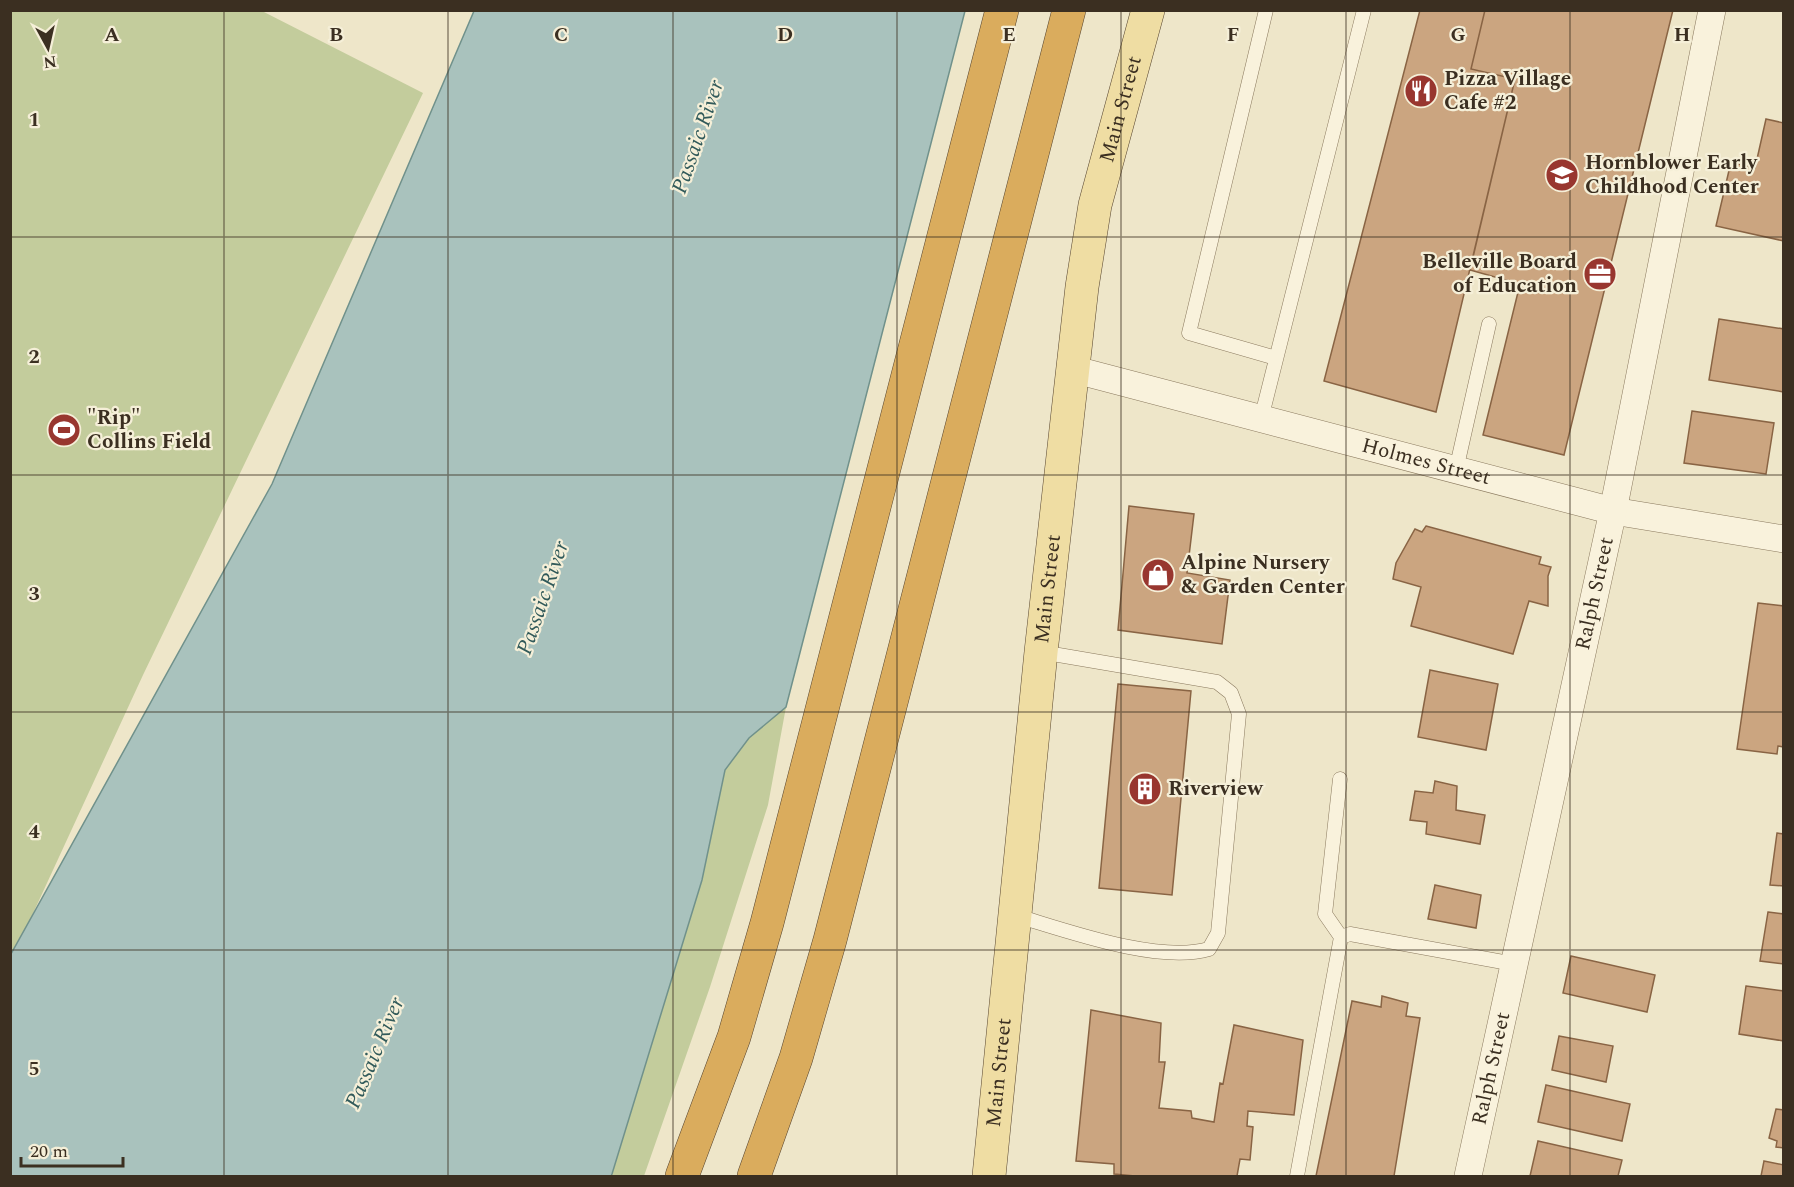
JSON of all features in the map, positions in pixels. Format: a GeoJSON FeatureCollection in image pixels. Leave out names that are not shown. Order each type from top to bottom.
{"type":"FeatureCollection","features":[{"type":"Feature","properties":{"kind":"highway"},"geometry":{"type":"LineString","coordinates":[[682,1176],[734,1037],[767,923],[1002,10]]}},
{"type":"Feature","properties":{"kind":"highway"},"geometry":{"type":"LineString","coordinates":[[754,1176],[796,1058],[830,940],[1069,10]]}},
{"type":"Feature","properties":{"kind":"main road","name":"Main Street"},"geometry":{"type":"LineString","coordinates":[[989,1176],[1071,369],[1095,205],[1148,10]]}},
{"type":"Feature","properties":{"kind":"street","name":"Ralph Street"},"geometry":{"type":"LineString","coordinates":[[1468,1176],[1613,511],[1712,10]]}},
{"type":"Feature","properties":{"kind":"street","name":"Holmes Street"},"geometry":{"type":"LineString","coordinates":[[1071,369],[1613,511],[1784,539]]}},
{"type":"Feature","properties":{"kind":"lane"},"geometry":{"type":"LineString","coordinates":[[1266,10],[1189,333],[1276,358]]}},
{"type":"Feature","properties":{"kind":"lane"},"geometry":{"type":"LineString","coordinates":[[1261,419],[1364,10]]}},
{"type":"Feature","properties":{"kind":"lane"},"geometry":{"type":"LineString","coordinates":[[1456,470],[1489,324]]}},
{"type":"Feature","properties":{"kind":"lane"},"geometry":{"type":"LineString","coordinates":[[1014,915],[1132,948],[1194,954],[1209,949],[1218,933],[1239,714],[1232,693],[1217,681],[1041,652]]}},
{"type":"Feature","properties":{"kind":"lane"},"geometry":{"type":"LineString","coordinates":[[1297,1176],[1341,937],[1325,914],[1340,779]]}},
{"type":"Feature","properties":{"kind":"lane"},"geometry":{"type":"LineString","coordinates":[[1341,937],[1350,933],[1514,964]]}},
{"type":"Feature","properties":{"kind":"green space"},"geometry":{"type":"Polygon","coordinates":[[[11,11],[262,11],[423,93],[143,675],[11,961],[11,11]]]}},
{"type":"Feature","properties":{"kind":"green space"},"geometry":{"type":"Polygon","coordinates":[[[786,707],[768,805],[710,987],[644,1176],[611,1176],[702,880],[725,770],[749,738],[786,707]]]}},
{"type":"Feature","properties":{"kind":"water","name":"Passaic River"},"geometry":{"type":"Polygon","coordinates":[[[474,11],[965,11],[786,707],[749,738],[725,770],[702,880],[612,1174],[611,1176],[11,1176],[11,954],[272,484],[474,11]]]}},
{"type":"Feature","properties":{"kind":"building"},"geometry":{"type":"Polygon","coordinates":[[[1420,10],[1485,10],[1471,69],[1515,79],[1436,412],[1324,381],[1420,10]]]}},
{"type":"Feature","properties":{"kind":"building","name":"Hornblower Early Childhood Center"},"geometry":{"type":"Polygon","coordinates":[[[1485,10],[1673,10],[1564,455],[1483,435],[1520,284],[1470,270],[1515,79],[1471,69],[1485,10]]]}},
{"type":"Feature","properties":{"kind":"building"},"geometry":{"type":"Polygon","coordinates":[[[1766,119],[1784,123],[1784,241],[1716,226],[1731,162],[1755,168],[1766,119]]]}},
{"type":"Feature","properties":{"kind":"building"},"geometry":{"type":"Polygon","coordinates":[[[1719,319],[1784,329],[1784,392],[1709,380],[1719,319]]]}},
{"type":"Feature","properties":{"kind":"building"},"geometry":{"type":"Polygon","coordinates":[[[1692,411],[1774,423],[1766,474],[1684,463],[1692,411]]]}},
{"type":"Feature","properties":{"kind":"building","name":"Alpine Nursery & Garden Center"},"geometry":{"type":"Polygon","coordinates":[[[1129,506],[1194,514],[1187,573],[1230,580],[1222,644],[1118,630],[1129,506]]]}},
{"type":"Feature","properties":{"kind":"building"},"geometry":{"type":"Polygon","coordinates":[[[1426,526],[1541,557],[1539,564],[1551,567],[1548,576],[1548,606],[1529,601],[1513,654],[1411,626],[1421,587],[1393,579],[1396,563],[1415,529],[1422,532],[1426,526]]]}},
{"type":"Feature","properties":{"kind":"building"},"geometry":{"type":"Polygon","coordinates":[[[1758,603],[1784,606],[1784,747],[1778,746],[1777,754],[1737,749],[1758,603]]]}},
{"type":"Feature","properties":{"kind":"building"},"geometry":{"type":"Polygon","coordinates":[[[1430,670],[1498,684],[1486,750],[1418,737],[1430,670]]]}},
{"type":"Feature","properties":{"kind":"building","name":"Riverview"},"geometry":{"type":"Polygon","coordinates":[[[1118,684],[1191,691],[1172,895],[1099,888],[1118,684]]]}},
{"type":"Feature","properties":{"kind":"building"},"geometry":{"type":"Polygon","coordinates":[[[1435,781],[1457,786],[1456,810],[1485,815],[1480,844],[1426,834],[1427,822],[1410,820],[1415,791],[1433,793],[1435,781]]]}},
{"type":"Feature","properties":{"kind":"building"},"geometry":{"type":"Polygon","coordinates":[[[1777,833],[1784,834],[1784,886],[1770,885],[1777,833]]]}},
{"type":"Feature","properties":{"kind":"building"},"geometry":{"type":"Polygon","coordinates":[[[1435,885],[1481,895],[1476,928],[1428,919],[1435,885]]]}},
{"type":"Feature","properties":{"kind":"building"},"geometry":{"type":"Polygon","coordinates":[[[1768,912],[1784,914],[1784,964],[1760,961],[1768,912]]]}},
{"type":"Feature","properties":{"kind":"building"},"geometry":{"type":"Polygon","coordinates":[[[1571,956],[1655,975],[1647,1012],[1563,993],[1571,956]]]}},
{"type":"Feature","properties":{"kind":"building"},"geometry":{"type":"Polygon","coordinates":[[[1746,986],[1784,991],[1784,1041],[1739,1034],[1746,986]]]}},
{"type":"Feature","properties":{"kind":"building"},"geometry":{"type":"Polygon","coordinates":[[[1382,996],[1408,1003],[1406,1016],[1420,1018],[1394,1176],[1316,1176],[1352,1001],[1381,1007],[1382,996]]]}},
{"type":"Feature","properties":{"kind":"building"},"geometry":{"type":"Polygon","coordinates":[[[1091,1010],[1161,1023],[1159,1062],[1165,1062],[1159,1108],[1191,1111],[1192,1118],[1214,1122],[1220,1083],[1223,1084],[1234,1025],[1303,1040],[1294,1115],[1248,1111],[1247,1126],[1253,1127],[1250,1160],[1240,1159],[1237,1176],[1135,1176],[1114,1174],[1114,1164],[1076,1161],[1091,1010]]]}},
{"type":"Feature","properties":{"kind":"building"},"geometry":{"type":"Polygon","coordinates":[[[1559,1036],[1613,1046],[1606,1082],[1552,1070],[1559,1036]]]}},
{"type":"Feature","properties":{"kind":"building"},"geometry":{"type":"Polygon","coordinates":[[[1546,1085],[1630,1104],[1622,1141],[1538,1122],[1546,1085]]]}},
{"type":"Feature","properties":{"kind":"building"},"geometry":{"type":"Polygon","coordinates":[[[1776,1109],[1784,1110],[1784,1148],[1776,1147],[1777,1141],[1769,1138],[1776,1109]]]}},
{"type":"Feature","properties":{"kind":"building"},"geometry":{"type":"Polygon","coordinates":[[[1538,1141],[1622,1160],[1618,1176],[1530,1176],[1538,1141]]]}},
{"type":"Feature","properties":{"kind":"building"},"geometry":{"type":"Polygon","coordinates":[[[1764,1161],[1784,1165],[1784,1176],[1761,1176],[1764,1161]]]}},
{"type":"Feature","properties":{"kind":"place","name":"Pizza Village Cafe #2"},"geometry":{"type":"Point","coordinates":[1421,91]}},
{"type":"Feature","properties":{"kind":"place","name":"Hornblower Early Childhood Center"},"geometry":{"type":"Point","coordinates":[1562,175]}},
{"type":"Feature","properties":{"kind":"place","name":"Belleville Board of Education"},"geometry":{"type":"Point","coordinates":[1600,274]}},
{"type":"Feature","properties":{"kind":"place","name":"\"Rip\" Collins Field"},"geometry":{"type":"Point","coordinates":[64,430]}},
{"type":"Feature","properties":{"kind":"place","name":"Alpine Nursery & Garden Center"},"geometry":{"type":"Point","coordinates":[1158,575]}},
{"type":"Feature","properties":{"kind":"place","name":"Riverview"},"geometry":{"type":"Point","coordinates":[1145,789]}}]}
